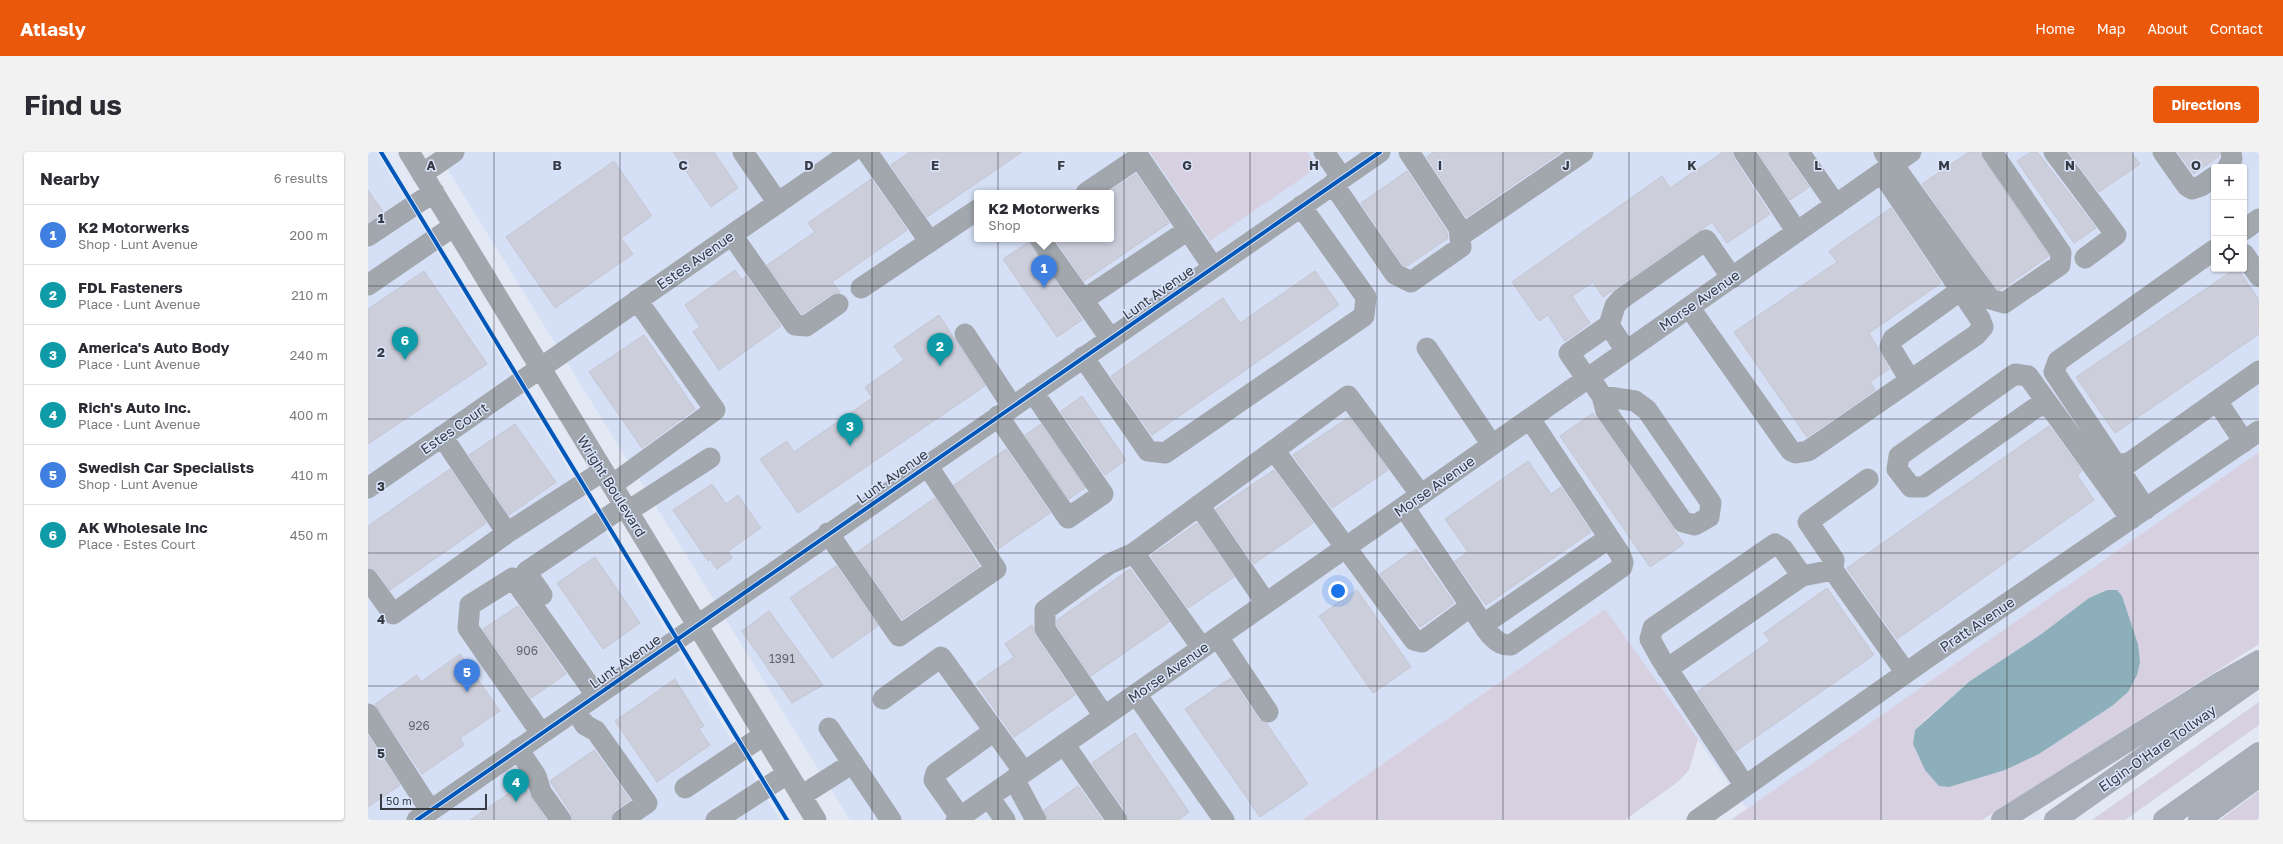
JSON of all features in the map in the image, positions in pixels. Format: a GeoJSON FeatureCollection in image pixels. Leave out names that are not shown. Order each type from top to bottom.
{"type":"FeatureCollection","features":[{"type":"Feature","properties":{"kind":"highway"},"geometry":{"type":"LineString","coordinates":[[2002,820],[2218,684],[2259,660]]}},
{"type":"Feature","properties":{"kind":"highway","name":"Elgin-O'Hare Tollway"},"geometry":{"type":"LineString","coordinates":[[2055,820],[2259,676]]}},
{"type":"Feature","properties":{"kind":"highway"},"geometry":{"type":"LineString","coordinates":[[2164,820],[2259,753]]}},
{"type":"Feature","properties":{"kind":"highway"},"geometry":{"type":"LineString","coordinates":[[2199,820],[2259,776]]}},
{"type":"Feature","properties":{"kind":"street","name":"Wright Boulevard"},"geometry":{"type":"LineString","coordinates":[[409,152],[539,368],[816,820]]}},
{"type":"Feature","properties":{"kind":"street"},"geometry":{"type":"LineString","coordinates":[[422,174],[454,152]]}},
{"type":"Feature","properties":{"kind":"street"},"geometry":{"type":"LineString","coordinates":[[743,152],[778,203]]}},
{"type":"Feature","properties":{"kind":"street","name":"Estes Avenue"},"geometry":{"type":"LineString","coordinates":[[539,368],[851,152]]}},
{"type":"Feature","properties":{"kind":"street"},"geometry":{"type":"LineString","coordinates":[[867,152],[930,242]]}},
{"type":"Feature","properties":{"kind":"street"},"geometry":{"type":"LineString","coordinates":[[1324,152],[1337,181],[1395,274],[1411,282],[1461,247],[1459,228],[1409,152]]}},
{"type":"Feature","properties":{"kind":"street","name":"Lunt Avenue"},"geometry":{"type":"LineString","coordinates":[[433,814],[541,733],[1380,152]]}},
{"type":"Feature","properties":{"kind":"street"},"geometry":{"type":"LineString","coordinates":[[1460,236],[1583,152]]}},
{"type":"Feature","properties":{"kind":"street"},"geometry":{"type":"LineString","coordinates":[[1744,152],[1797,232]]}},
{"type":"Feature","properties":{"kind":"street"},"geometry":{"type":"LineString","coordinates":[[1799,152],[1836,205]]}},
{"type":"Feature","properties":{"kind":"street","name":"Morse Avenue"},"geometry":{"type":"LineString","coordinates":[[958,818],[1836,205],[1886,163],[1911,152]]}},
{"type":"Feature","properties":{"kind":"street"},"geometry":{"type":"LineString","coordinates":[[1886,163],[1990,299],[2004,303],[2060,265],[2061,253],[1992,152]]}},
{"type":"Feature","properties":{"kind":"street"},"geometry":{"type":"LineString","coordinates":[[2054,152],[2116,235],[2085,258]]}},
{"type":"Feature","properties":{"kind":"street"},"geometry":{"type":"LineString","coordinates":[[2163,152],[2187,186],[2192,189],[2201,186],[2211,179]]}},
{"type":"Feature","properties":{"kind":"street"},"geometry":{"type":"LineString","coordinates":[[2230,164],[2232,159],[2231,152]]}},
{"type":"Feature","properties":{"kind":"street"},"geometry":{"type":"LineString","coordinates":[[1091,190],[1139,158],[1188,230],[1194,242],[1213,267]]}},
{"type":"Feature","properties":{"kind":"street"},"geometry":{"type":"LineString","coordinates":[[1689,307],[1791,451],[1796,452],[1808,451],[1976,335],[1983,327],[1980,319],[1961,290],[1886,163]]}},
{"type":"Feature","properties":{"kind":"street"},"geometry":{"type":"LineString","coordinates":[[368,236],[434,192]]}},
{"type":"Feature","properties":{"kind":"street"},"geometry":{"type":"LineString","coordinates":[[1083,357],[1148,451],[1165,453],[1364,316],[1366,297],[1301,206]]}},
{"type":"Feature","properties":{"kind":"street"},"geometry":{"type":"LineString","coordinates":[[861,288],[974,212]]}},
{"type":"Feature","properties":{"kind":"street"},"geometry":{"type":"LineString","coordinates":[[2247,228],[2259,219]]}},
{"type":"Feature","properties":{"kind":"street"},"geometry":{"type":"LineString","coordinates":[[368,285],[454,226]]}},
{"type":"Feature","properties":{"kind":"street"},"geometry":{"type":"LineString","coordinates":[[1083,300],[1188,230]]}},
{"type":"Feature","properties":{"kind":"street"},"geometry":{"type":"LineString","coordinates":[[732,235],[794,325],[806,326],[838,304]]}},
{"type":"Feature","properties":{"kind":"street"},"geometry":{"type":"LineString","coordinates":[[1602,396],[1635,401],[1647,410],[1711,503],[1709,517],[1695,525],[1682,522],[1606,411],[1602,396],[1569,352],[1609,325],[1615,306],[1621,299],[1706,240],[1732,278]]}},
{"type":"Feature","properties":{"kind":"street"},"geometry":{"type":"LineString","coordinates":[[1042,242],[1110,338]]}},
{"type":"Feature","properties":{"kind":"street"},"geometry":{"type":"LineString","coordinates":[[2138,514],[2116,465],[2054,372],[2058,361],[2211,252]]}},
{"type":"Feature","properties":{"kind":"street"},"geometry":{"type":"LineString","coordinates":[[2247,258],[2259,276]]}},
{"type":"Feature","properties":{"kind":"street"},"geometry":{"type":"LineString","coordinates":[[1910,380],[1890,347],[1893,339],[1961,290]]}},
{"type":"Feature","properties":{"kind":"street"},"geometry":{"type":"LineString","coordinates":[[368,579],[393,614],[507,533],[607,478],[715,410],[637,300]]}},
{"type":"Feature","properties":{"kind":"street"},"geometry":{"type":"LineString","coordinates":[[1609,325],[1626,352]]}},
{"type":"Feature","properties":{"kind":"street"},"geometry":{"type":"LineString","coordinates":[[965,334],[1005,411],[1068,518],[1103,494],[1033,392]]}},
{"type":"Feature","properties":{"kind":"street"},"geometry":{"type":"LineString","coordinates":[[1426,348],[1492,445]]}},
{"type":"Feature","properties":{"kind":"street","name":"Estes Court"},"geometry":{"type":"LineString","coordinates":[[368,488],[539,368]]}},
{"type":"Feature","properties":{"kind":"street"},"geometry":{"type":"LineString","coordinates":[[2116,465],[2129,463],[2259,371]]}},
{"type":"Feature","properties":{"kind":"street"},"geometry":{"type":"LineString","coordinates":[[2049,406],[2038,406],[1923,487],[1911,487],[1898,468],[1899,456],[2015,374],[2028,376],[2049,406],[2138,514]]}},
{"type":"Feature","properties":{"kind":"street"},"geometry":{"type":"LineString","coordinates":[[1104,716],[1045,629],[1045,610],[1109,564],[1134,553],[1348,396],[1421,495]]}},
{"type":"Feature","properties":{"kind":"street"},"geometry":{"type":"LineString","coordinates":[[2217,401],[2251,437]]}},
{"type":"Feature","properties":{"kind":"street"},"geometry":{"type":"LineString","coordinates":[[1404,507],[1496,642],[1503,646],[1511,645],[1622,567],[1623,562],[1620,554],[1530,419]]}},
{"type":"Feature","properties":{"kind":"street"},"geometry":{"type":"LineString","coordinates":[[442,436],[507,533]]}},
{"type":"Feature","properties":{"kind":"street","name":"Pratt Avenue"},"geometry":{"type":"LineString","coordinates":[[1697,820],[1906,673],[2251,437]]}},
{"type":"Feature","properties":{"kind":"street"},"geometry":{"type":"LineString","coordinates":[[1274,450],[1416,642],[1422,642],[1471,606]]}},
{"type":"Feature","properties":{"kind":"street"},"geometry":{"type":"LineString","coordinates":[[601,692],[526,572],[626,508],[710,458]]}},
{"type":"Feature","properties":{"kind":"street"},"geometry":{"type":"LineString","coordinates":[[828,533],[899,636],[996,569],[927,466]]}},
{"type":"Feature","properties":{"kind":"street"},"geometry":{"type":"LineString","coordinates":[[1868,480],[1808,522],[1834,560],[1833,570],[1906,673]]}},
{"type":"Feature","properties":{"kind":"street"},"geometry":{"type":"LineString","coordinates":[[1199,505],[1266,603]]}},
{"type":"Feature","properties":{"kind":"street"},"geometry":{"type":"LineString","coordinates":[[1484,624],[1609,538]]}},
{"type":"Feature","properties":{"kind":"street"},"geometry":{"type":"LineString","coordinates":[[1745,786],[1667,669],[1650,639],[1653,628],[1775,544],[1782,548],[1802,576]]}},
{"type":"Feature","properties":{"kind":"street"},"geometry":{"type":"LineString","coordinates":[[1134,553],[1268,712]]}},
{"type":"Feature","properties":{"kind":"street"},"geometry":{"type":"LineString","coordinates":[[1667,669],[1802,576],[1833,570]]}},
{"type":"Feature","properties":{"kind":"street"},"geometry":{"type":"LineString","coordinates":[[541,733],[468,628],[470,605],[513,578],[601,692]]}},
{"type":"Feature","properties":{"kind":"street"},"geometry":{"type":"LineString","coordinates":[[883,699],[941,657],[994,731],[1019,776],[1036,820]]}},
{"type":"Feature","properties":{"kind":"street"},"geometry":{"type":"LineString","coordinates":[[1136,694],[1224,820]]}},
{"type":"Feature","properties":{"kind":"street"},"geometry":{"type":"LineString","coordinates":[[574,710],[585,725],[596,731],[647,803],[622,820]]}},
{"type":"Feature","properties":{"kind":"street"},"geometry":{"type":"LineString","coordinates":[[368,714],[433,814]]}},
{"type":"Feature","properties":{"kind":"street"},"geometry":{"type":"LineString","coordinates":[[829,728],[891,820]]}},
{"type":"Feature","properties":{"kind":"street"},"geometry":{"type":"LineString","coordinates":[[958,818],[934,780],[936,773],[994,731]]}},
{"type":"Feature","properties":{"kind":"street"},"geometry":{"type":"LineString","coordinates":[[685,788],[764,735]]}},
{"type":"Feature","properties":{"kind":"street"},"geometry":{"type":"LineString","coordinates":[[1064,744],[1117,820]]}},
{"type":"Feature","properties":{"kind":"street"},"geometry":{"type":"LineString","coordinates":[[514,752],[554,820]]}},
{"type":"Feature","properties":{"kind":"street"},"geometry":{"type":"LineString","coordinates":[[514,752],[536,776],[541,792],[560,820]]}},
{"type":"Feature","properties":{"kind":"street"},"geometry":{"type":"LineString","coordinates":[[801,796],[853,763]]}},
{"type":"Feature","properties":{"kind":"street"},"geometry":{"type":"LineString","coordinates":[[716,820],[788,774]]}},
{"type":"Feature","properties":{"kind":"street"},"geometry":{"type":"LineString","coordinates":[[989,797],[1005,820]]}},
{"type":"Feature","properties":{"kind":"shaded area"},"geometry":{"type":"Polygon","coordinates":[[[368,152],[376,152],[780,820],[368,820],[368,152]]]}},
{"type":"Feature","properties":{"kind":"shaded area"},"geometry":{"type":"Polygon","coordinates":[[[437,152],[2259,152],[2259,452],[1747,809],[1605,609],[1302,820],[850,820],[437,152]]]}},
{"type":"Feature","properties":{"kind":"shaded area"},"geometry":{"type":"Polygon","coordinates":[[[1150,152],[1307,152],[1318,167],[1210,241],[1150,152]]]}},
{"type":"Feature","properties":{"kind":"shaded area"},"geometry":{"type":"Polygon","coordinates":[[[2259,452],[2259,644],[1982,820],[1731,820],[2259,452]],[[2107,590],[2089,598],[2040,635],[1970,681],[1925,720],[1915,730],[1913,744],[1925,770],[2039,754],[2112,706],[2128,692],[2138,644],[2122,596],[2107,590]]]}},
{"type":"Feature","properties":{"kind":"shaded area"},"geometry":{"type":"Polygon","coordinates":[[[2107,590],[2117,590],[2122,596],[2138,644],[2140,662],[2137,675],[2128,692],[2112,706],[2039,754],[2005,770],[1949,787],[1939,786],[1925,770],[1913,744],[1915,730],[1970,681],[2040,635],[2089,598],[2107,590]]]}},
{"type":"Feature","properties":{"kind":"shaded area"},"geometry":{"type":"Polygon","coordinates":[[[1605,609],[1698,739],[1689,770],[1679,781],[1625,820],[1302,820],[1605,609]]]}},
{"type":"Feature","properties":{"kind":"shaded area"},"geometry":{"type":"Polygon","coordinates":[[[2259,702],[2259,725],[2125,820],[2092,820],[2259,702]]]}},
{"type":"Feature","properties":{"kind":"shaded area"},"geometry":{"type":"Polygon","coordinates":[[[2259,791],[2259,820],[2220,820],[2259,791]]]}},
{"type":"Feature","properties":{"kind":"building"},"geometry":{"type":"Polygon","coordinates":[[[673,152],[714,152],[738,188],[711,207],[673,152]]]}},
{"type":"Feature","properties":{"kind":"building"},"geometry":{"type":"Polygon","coordinates":[[[910,152],[1022,152],[927,217],[891,165],[910,152]]]}},
{"type":"Feature","properties":{"kind":"building"},"geometry":{"type":"Polygon","coordinates":[[[1433,152],[1561,152],[1466,217],[1427,157],[1433,152]]]}},
{"type":"Feature","properties":{"kind":"building"},"geometry":{"type":"Polygon","coordinates":[[[1723,152],[1732,152],[1734,159],[1770,214],[1727,243],[1712,222],[1603,297],[1593,282],[1572,296],[1590,323],[1565,341],[1548,315],[1539,321],[1512,282],[1662,176],[1670,188],[1723,152]]]}},
{"type":"Feature","properties":{"kind":"building"},"geometry":{"type":"Polygon","coordinates":[[[1758,152],[1787,152],[1789,159],[1809,187],[1790,200],[1758,152]]]}},
{"type":"Feature","properties":{"kind":"building"},"geometry":{"type":"Polygon","coordinates":[[[1969,152],[1979,152],[2049,256],[2000,290],[1997,289],[1922,184],[1969,152]]]}},
{"type":"Feature","properties":{"kind":"building"},"geometry":{"type":"Polygon","coordinates":[[[2031,152],[2037,152],[2096,228],[2074,243],[2017,161],[2031,152]]]}},
{"type":"Feature","properties":{"kind":"building"},"geometry":{"type":"Polygon","coordinates":[[[2069,152],[2131,152],[2140,164],[2099,192],[2069,152]]]}},
{"type":"Feature","properties":{"kind":"building"},"geometry":{"type":"Polygon","coordinates":[[[2178,152],[2219,152],[2219,156],[2194,174],[2178,152]]]}},
{"type":"Feature","properties":{"kind":"building"},"geometry":{"type":"Polygon","coordinates":[[[614,161],[652,216],[621,238],[633,254],[555,308],[506,237],[614,161]]]}},
{"type":"Feature","properties":{"kind":"building"},"geometry":{"type":"Polygon","coordinates":[[[1407,171],[1447,232],[1448,238],[1407,266],[1403,265],[1361,203],[1407,171]]]}},
{"type":"Feature","properties":{"kind":"building"},"geometry":{"type":"Polygon","coordinates":[[[1136,174],[1169,223],[1084,281],[1057,242],[1114,242],[1114,190],[1112,190],[1136,174]]]}},
{"type":"Feature","properties":{"kind":"building"},"geometry":{"type":"Polygon","coordinates":[[[871,179],[907,230],[832,282],[840,292],[831,294],[802,314],[767,265],[815,232],[808,223],[871,179]]]}},
{"type":"Feature","properties":{"kind":"building"},"geometry":{"type":"Polygon","coordinates":[[[368,190],[383,212],[368,222],[368,190]]]}},
{"type":"Feature","properties":{"kind":"building"},"geometry":{"type":"Polygon","coordinates":[[[1891,208],[1941,283],[1869,333],[1889,369],[1870,382],[1875,390],[1807,437],[1734,332],[1837,262],[1829,251],[1891,208]]]}},
{"type":"Feature","properties":{"kind":"building"},"geometry":{"type":"Polygon","coordinates":[[[1029,242],[1082,320],[1057,337],[1003,259],[1029,242]]]}},
{"type":"Feature","properties":{"kind":"building"},"geometry":{"type":"Polygon","coordinates":[[[735,270],[742,280],[746,276],[781,326],[719,370],[693,332],[700,327],[685,305],[735,270]]]}},
{"type":"Feature","properties":{"kind":"building"},"geometry":{"type":"Polygon","coordinates":[[[424,271],[487,364],[368,444],[368,309],[424,271]]]}},
{"type":"Feature","properties":{"kind":"building"},"geometry":{"type":"Polygon","coordinates":[[[1315,271],[1339,305],[1152,435],[1111,376],[1223,298],[1240,323],[1315,271]]]}},
{"type":"Feature","properties":{"kind":"building"},"geometry":{"type":"Polygon","coordinates":[[[2231,272],[2240,272],[2259,300],[2259,334],[2115,433],[2076,377],[2231,272]]]}},
{"type":"Feature","properties":{"kind":"building"},"geometry":{"type":"Polygon","coordinates":[[[939,315],[985,386],[798,513],[760,459],[787,441],[794,452],[872,398],[865,387],[904,360],[894,346],[939,315]]]}},
{"type":"Feature","properties":{"kind":"building"},"geometry":{"type":"Polygon","coordinates":[[[644,335],[695,409],[642,448],[589,372],[644,335]]]}},
{"type":"Feature","properties":{"kind":"building"},"geometry":{"type":"Polygon","coordinates":[[[1082,396],[1126,460],[1105,475],[1061,411],[1082,396]]]}},
{"type":"Feature","properties":{"kind":"building"},"geometry":{"type":"Polygon","coordinates":[[[1593,413],[1684,544],[1650,567],[1560,436],[1593,413]]]}},
{"type":"Feature","properties":{"kind":"building"},"geometry":{"type":"Polygon","coordinates":[[[1349,417],[1388,470],[1332,508],[1293,455],[1349,417]]]}},
{"type":"Feature","properties":{"kind":"building"},"geometry":{"type":"Polygon","coordinates":[[[515,424],[556,482],[509,515],[469,455],[515,424]]]}},
{"type":"Feature","properties":{"kind":"building"},"geometry":{"type":"Polygon","coordinates":[[[1041,424],[1085,488],[1069,499],[1025,435],[1041,424]]]}},
{"type":"Feature","properties":{"kind":"building"},"geometry":{"type":"Polygon","coordinates":[[[2049,426],[2082,471],[2077,475],[2094,500],[1897,639],[1847,568],[2049,426]]]}},
{"type":"Feature","properties":{"kind":"building"},"geometry":{"type":"Polygon","coordinates":[[[1006,449],[1050,513],[998,549],[954,485],[1006,449]]]}},
{"type":"Feature","properties":{"kind":"building"},"geometry":{"type":"Polygon","coordinates":[[[1528,461],[1551,494],[1561,487],[1591,532],[1486,605],[1455,561],[1468,552],[1445,519],[1528,461]]]}},
{"type":"Feature","properties":{"kind":"building"},"geometry":{"type":"Polygon","coordinates":[[[450,469],[486,523],[390,590],[378,572],[368,567],[368,526],[450,469]]]}},
{"type":"Feature","properties":{"kind":"building"},"geometry":{"type":"Polygon","coordinates":[[[1274,470],[1313,523],[1254,564],[1216,509],[1274,470]]]}},
{"type":"Feature","properties":{"kind":"building"},"geometry":{"type":"Polygon","coordinates":[[[712,484],[726,504],[738,495],[761,528],[728,551],[732,558],[717,569],[710,559],[708,561],[673,510],[712,484]]]}},
{"type":"Feature","properties":{"kind":"building"},"geometry":{"type":"Polygon","coordinates":[[[935,498],[979,566],[902,619],[856,553],[935,498]]]}},
{"type":"Feature","properties":{"kind":"building"},"geometry":{"type":"Polygon","coordinates":[[[1197,523],[1234,577],[1188,608],[1151,556],[1197,523]]]}},
{"type":"Feature","properties":{"kind":"building"},"geometry":{"type":"Polygon","coordinates":[[[1416,549],[1454,603],[1420,627],[1380,574],[1416,549]]]}},
{"type":"Feature","properties":{"kind":"building"},"geometry":{"type":"Polygon","coordinates":[[[595,557],[640,623],[603,649],[557,583],[595,557]]]}},
{"type":"Feature","properties":{"kind":"building"},"geometry":{"type":"Polygon","coordinates":[[[836,566],[878,626],[832,658],[790,598],[836,566]]]}},
{"type":"Feature","properties":{"kind":"building"},"geometry":{"type":"Polygon","coordinates":[[[1130,569],[1169,622],[1091,676],[1057,625],[1057,620],[1130,569]]]}},
{"type":"Feature","properties":{"kind":"building"},"geometry":{"type":"Polygon","coordinates":[[[1827,588],[1874,655],[1736,751],[1697,692],[1770,641],[1764,633],[1827,588]]]}},
{"type":"Feature","properties":{"kind":"building"},"geometry":{"type":"Polygon","coordinates":[[[1357,590],[1411,667],[1373,693],[1319,616],[1357,590]]]}},
{"type":"Feature","properties":{"kind":"building"},"geometry":{"type":"Polygon","coordinates":[[[518,606],[566,674],[531,698],[483,629],[518,606]]]}},
{"type":"Feature","properties":{"kind":"building"},"geometry":{"type":"Polygon","coordinates":[[[769,611],[823,685],[792,703],[742,631],[769,611]]]}},
{"type":"Feature","properties":{"kind":"building"},"geometry":{"type":"Polygon","coordinates":[[[1032,625],[1035,636],[1075,695],[1014,737],[976,683],[1014,657],[1005,644],[1032,625]]]}},
{"type":"Feature","properties":{"kind":"building"},"geometry":{"type":"Polygon","coordinates":[[[460,654],[500,711],[460,738],[464,745],[422,774],[375,704],[417,675],[421,682],[460,654]]]}},
{"type":"Feature","properties":{"kind":"building"},"geometry":{"type":"Polygon","coordinates":[[[1231,678],[1258,719],[1267,724],[1308,784],[1260,817],[1185,709],[1231,678]]]}},
{"type":"Feature","properties":{"kind":"building"},"geometry":{"type":"Polygon","coordinates":[[[675,679],[704,726],[699,729],[710,745],[657,782],[615,721],[675,679]]]}},
{"type":"Feature","properties":{"kind":"building"},"geometry":{"type":"Polygon","coordinates":[[[1135,733],[1189,812],[1178,820],[1129,820],[1127,813],[1092,763],[1135,733]]]}},
{"type":"Feature","properties":{"kind":"building"},"geometry":{"type":"Polygon","coordinates":[[[368,736],[400,785],[368,807],[368,736]]]}},
{"type":"Feature","properties":{"kind":"building"},"geometry":{"type":"Polygon","coordinates":[[[594,750],[630,800],[615,810],[609,820],[573,820],[571,813],[550,781],[594,750]]]}},
{"type":"Feature","properties":{"kind":"building"},"geometry":{"type":"Polygon","coordinates":[[[523,784],[546,820],[470,820],[523,784]]]}},
{"type":"Feature","properties":{"kind":"building"},"geometry":{"type":"Polygon","coordinates":[[[1078,786],[1102,820],[1048,820],[1044,810],[1078,786]]]}},
{"type":"Feature","properties":{"kind":"cycle path"},"geometry":{"type":"LineString","coordinates":[[381,152],[787,820]]}},
{"type":"Feature","properties":{"kind":"cycle path"},"geometry":{"type":"LineString","coordinates":[[417,820],[1380,152]]}},
{"type":"Feature","properties":{"kind":"place","name":"K2 Motorwerks"},"geometry":{"type":"Point","coordinates":[1044,288]}},
{"type":"Feature","properties":{"kind":"place","name":"AK Wholesale Inc"},"geometry":{"type":"Point","coordinates":[405,360]}},
{"type":"Feature","properties":{"kind":"place","name":"FDL Fasteners"},"geometry":{"type":"Point","coordinates":[940,366]}},
{"type":"Feature","properties":{"kind":"place","name":"America's Auto Body"},"geometry":{"type":"Point","coordinates":[850,446]}},
{"type":"Feature","properties":{"kind":"place","name":"Swedish Car Specialists"},"geometry":{"type":"Point","coordinates":[467,692]}},
{"type":"Feature","properties":{"kind":"place","name":"Rich's Auto Inc."},"geometry":{"type":"Point","coordinates":[516,802]}}]}
